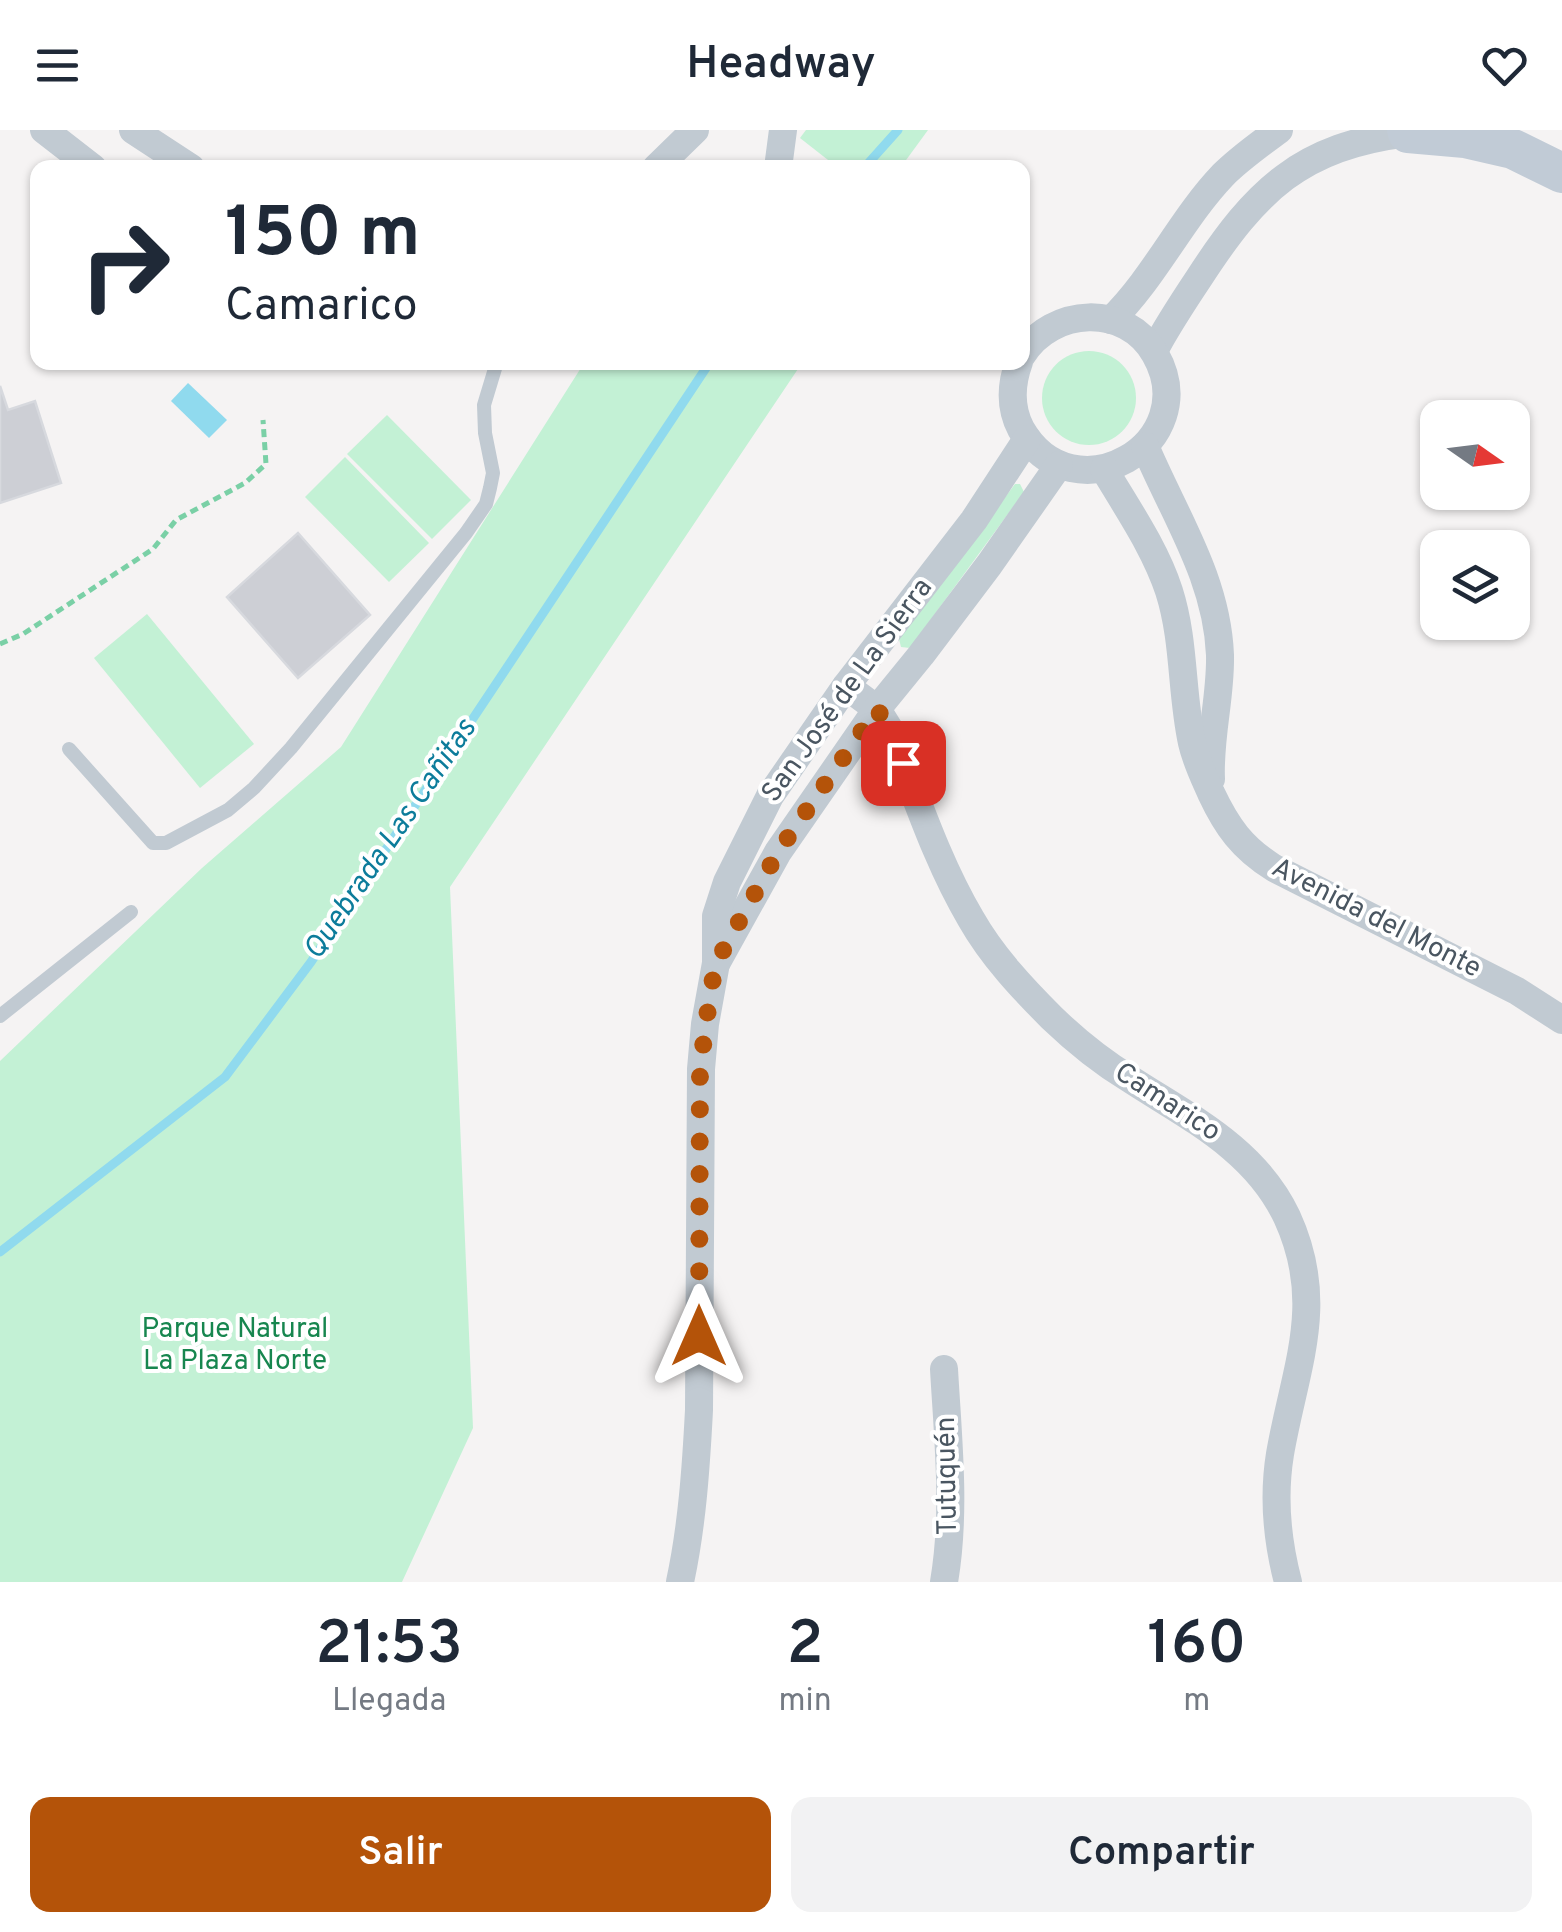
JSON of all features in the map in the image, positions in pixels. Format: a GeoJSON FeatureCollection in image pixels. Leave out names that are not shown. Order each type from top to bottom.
{"type":"FeatureCollection","features":[{"type":"Feature","properties":{"kind":"street"},"geometry":{"type":"LineString","coordinates":[[133,130],[179,160]]}},
{"type":"Feature","properties":{"kind":"street"},"geometry":{"type":"LineString","coordinates":[[664,160],[695,130]]}},
{"type":"Feature","properties":{"kind":"street"},"geometry":{"type":"LineString","coordinates":[[779,160],[783,130]]}},
{"type":"Feature","properties":{"kind":"street"},"geometry":{"type":"LineString","coordinates":[[1112,320],[1130,302],[1221,177],[1278,130]]}},
{"type":"Feature","properties":{"kind":"street"},"geometry":{"type":"LineString","coordinates":[[1154,351],[1213,256],[1256,201],[1302,166],[1331,150],[1408,132],[1465,134],[1513,149],[1562,173]]}},
{"type":"Feature","properties":{"kind":"street"},"geometry":{"type":"LineString","coordinates":[[63,136],[86,160]]}},
{"type":"Feature","properties":{"kind":"street"},"geometry":{"type":"LineString","coordinates":[[1016,370],[1012,384],[1018,422],[1036,450],[1059,464],[1089,471],[1104,469],[1134,456],[1161,421],[1165,378],[1154,351],[1136,332],[1112,320],[1080,316],[1036,322],[1036,337],[1030,345]]}},
{"type":"Feature","properties":{"kind":"street","name":"San José de La Sierra"},"geometry":{"type":"LineString","coordinates":[[680,1582],[691,1520],[699,1410],[700,1069],[716,963],[716,916],[727,882],[770,796],[846,686],[974,520],[1027,439]]}},
{"type":"Feature","properties":{"kind":"street"},"geometry":{"type":"LineString","coordinates":[[1145,446],[1198,558],[1214,609],[1220,658],[1211,750],[1212,795]]}},
{"type":"Feature","properties":{"kind":"street","name":"San José de La Sierra"},"geometry":{"type":"LineString","coordinates":[[716,963],[778,852],[877,709],[955,610],[1059,464]]}},
{"type":"Feature","properties":{"kind":"street","name":"Avenida del Monte"},"geometry":{"type":"LineString","coordinates":[[1104,469],[1154,556],[1168,590],[1181,648],[1197,760],[1221,814],[1245,847],[1274,868],[1517,991],[1562,1020]]}},
{"type":"Feature","properties":{"kind":"street","name":"Camarico"},"geometry":{"type":"LineString","coordinates":[[846,686],[877,709],[890,730],[956,891],[1004,966],[1054,1020],[1089,1050],[1243,1155],[1287,1217],[1302,1264],[1308,1321],[1276,1493],[1288,1582]]}},
{"type":"Feature","properties":{"kind":"street","name":"Tutuquén"},"geometry":{"type":"LineString","coordinates":[[944,1369],[951,1502],[944,1582]]}},
{"type":"Feature","properties":{"kind":"lane"},"geometry":{"type":"LineString","coordinates":[[68,749],[153,844],[166,843],[228,810],[254,788],[304,732],[486,504],[492,473],[484,405],[495,370]]}},
{"type":"Feature","properties":{"kind":"lane"},"geometry":{"type":"LineString","coordinates":[[0,1016],[131,912]]}},
{"type":"Feature","properties":{"kind":"path"},"geometry":{"type":"LineString","coordinates":[[0,644],[23,634],[152,549],[176,520],[245,483],[266,464],[263,420]]}},
{"type":"Feature","properties":{"kind":"green space"},"geometry":{"type":"Polygon","coordinates":[[[806,130],[928,130],[906,160],[828,160],[800,138],[806,130]]]}},
{"type":"Feature","properties":{"kind":"green space"},"geometry":{"type":"Polygon","coordinates":[[[1089,351],[1107,355],[1122,365],[1132,380],[1136,398],[1132,416],[1122,431],[1107,441],[1089,445],[1071,441],[1056,431],[1046,416],[1042,398],[1046,380],[1056,365],[1071,355],[1089,351]]]}},
{"type":"Feature","properties":{"kind":"green space","name":"Parque Natural La Plaza Norte"},"geometry":{"type":"Polygon","coordinates":[[[580,370],[797,370],[450,887],[473,1428],[402,1582],[0,1582],[0,1061],[202,868],[341,747],[580,370]]]}},
{"type":"Feature","properties":{"kind":"green space"},"geometry":{"type":"Polygon","coordinates":[[[387,415],[471,500],[432,539],[347,454],[387,415]]]}},
{"type":"Feature","properties":{"kind":"green space"},"geometry":{"type":"Polygon","coordinates":[[[345,457],[429,543],[389,582],[305,497],[345,457]]]}},
{"type":"Feature","properties":{"kind":"green space"},"geometry":{"type":"Polygon","coordinates":[[[1015,484],[1020,484],[1024,492],[910,648],[901,647],[899,639],[1015,484]]]}},
{"type":"Feature","properties":{"kind":"green space"},"geometry":{"type":"Polygon","coordinates":[[[147,614],[254,744],[200,788],[94,658],[147,614]]]}},
{"type":"Feature","properties":{"kind":"water"},"geometry":{"type":"Polygon","coordinates":[[[188,383],[227,420],[209,438],[171,401],[188,383]]]}},
{"type":"Feature","properties":{"kind":"building"},"geometry":{"type":"Polygon","coordinates":[[[0,386],[8,410],[35,401],[61,483],[0,503],[0,386]]]}},
{"type":"Feature","properties":{"kind":"building"},"geometry":{"type":"Polygon","coordinates":[[[298,533],[370,615],[298,678],[227,597],[298,533]]]}},
{"type":"Feature","properties":{"kind":"waterway"},"geometry":{"type":"LineString","coordinates":[[871,160],[898,130]]}},
{"type":"Feature","properties":{"kind":"waterway","name":"Quebrada Las Cañitas"},"geometry":{"type":"LineString","coordinates":[[0,1252],[225,1077],[311,962],[705,370]]}},
{"type":"Feature","properties":{"kind":"route"},"geometry":{"type":"LineString","coordinates":[[699,1336],[700,1069],[716,963],[778,852],[877,709],[903,763]]}}]}
